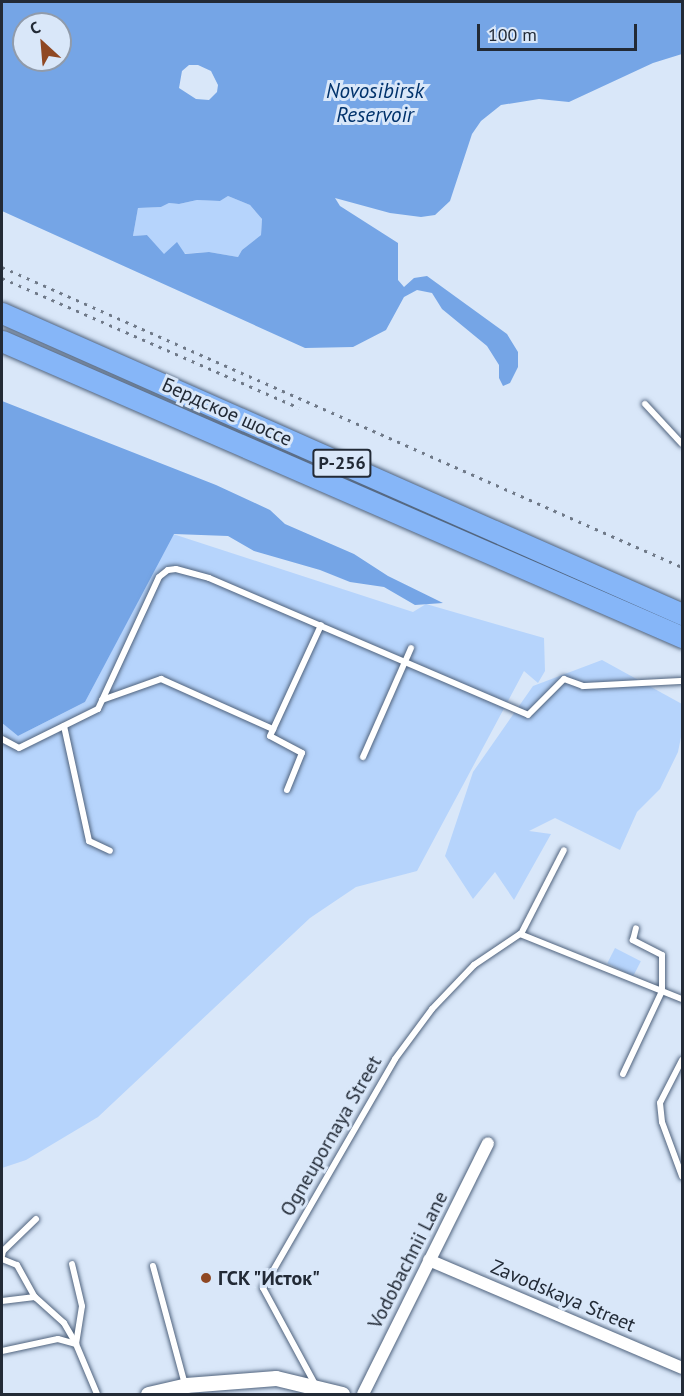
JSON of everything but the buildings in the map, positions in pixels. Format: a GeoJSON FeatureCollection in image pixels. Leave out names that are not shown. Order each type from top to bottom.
{"type":"FeatureCollection","features":[{"type":"Feature","properties":{"kind":"highway","name":"Бердское шоссе"},"geometry":{"type":"LineString","coordinates":[[2,313],[682,614]]}},
{"type":"Feature","properties":{"kind":"highway","name":"Бердское шоссе"},"geometry":{"type":"LineString","coordinates":[[2,341],[682,637]]}},
{"type":"Feature","properties":{"kind":"street","name":"Vodobachnii Lane"},"geometry":{"type":"LineString","coordinates":[[363,1395],[488,1143]]}},
{"type":"Feature","properties":{"kind":"street","name":"Zavodskaya Street"},"geometry":{"type":"LineString","coordinates":[[429,1260],[682,1368]]}},
{"type":"Feature","properties":{"kind":"street"},"geometry":{"type":"LineString","coordinates":[[148,1395],[186,1385],[276,1378],[316,1386],[342,1395]]}},
{"type":"Feature","properties":{"kind":"lane"},"geometry":{"type":"LineString","coordinates":[[645,404],[682,444]]}},
{"type":"Feature","properties":{"kind":"lane"},"geometry":{"type":"LineString","coordinates":[[2,739],[19,748],[98,709],[159,577],[168,570],[190,571],[209,578],[528,715],[564,679],[583,686],[682,681]]}},
{"type":"Feature","properties":{"kind":"lane"},"geometry":{"type":"LineString","coordinates":[[286,790],[302,753],[270,736],[321,625]]}},
{"type":"Feature","properties":{"kind":"lane"},"geometry":{"type":"LineString","coordinates":[[363,757],[411,648]]}},
{"type":"Feature","properties":{"kind":"lane"},"geometry":{"type":"LineString","coordinates":[[102,700],[161,679],[273,729]]}},
{"type":"Feature","properties":{"kind":"lane"},"geometry":{"type":"LineString","coordinates":[[64,726],[89,841],[110,851]]}},
{"type":"Feature","properties":{"kind":"lane"},"geometry":{"type":"LineString","coordinates":[[564,850],[520,934],[682,999]]}},
{"type":"Feature","properties":{"kind":"lane"},"geometry":{"type":"LineString","coordinates":[[623,1074],[662,990],[662,955],[633,940],[636,928]]}},
{"type":"Feature","properties":{"kind":"lane","name":"Ogneupornaya Street"},"geometry":{"type":"LineString","coordinates":[[316,1386],[263,1288],[394,1059],[432,1009],[474,965],[520,934]]}},
{"type":"Feature","properties":{"kind":"lane"},"geometry":{"type":"LineString","coordinates":[[682,1060],[660,1103],[662,1122],[682,1176]]}},
{"type":"Feature","properties":{"kind":"lane"},"geometry":{"type":"LineString","coordinates":[[36,1219],[3,1251],[2,1258],[17,1266],[35,1297],[64,1323],[76,1344],[97,1395]]}},
{"type":"Feature","properties":{"kind":"lane"},"geometry":{"type":"LineString","coordinates":[[72,1264],[82,1306],[76,1344]]}},
{"type":"Feature","properties":{"kind":"lane"},"geometry":{"type":"LineString","coordinates":[[153,1266],[186,1385]]}},
{"type":"Feature","properties":{"kind":"lane"},"geometry":{"type":"LineString","coordinates":[[2,1301],[35,1297]]}},
{"type":"Feature","properties":{"kind":"lane"},"geometry":{"type":"LineString","coordinates":[[2,1351],[58,1339],[76,1344]]}},
{"type":"Feature","properties":{"kind":"shaded area"},"geometry":{"type":"Polygon","coordinates":[[[228,196],[250,205],[262,219],[261,235],[242,250],[238,257],[209,252],[164,255],[147,235],[133,236],[138,208],[161,207],[169,203],[179,204],[197,200],[220,201],[228,196]]]}},
{"type":"Feature","properties":{"kind":"shaded area"},"geometry":{"type":"Polygon","coordinates":[[[173,534],[413,612],[426,604],[544,638],[545,671],[538,683],[524,671],[417,871],[356,887],[310,918],[98,1117],[26,1160],[2,1168],[2,723],[18,736],[85,702],[173,534]]]}},
{"type":"Feature","properties":{"kind":"shaded area"},"geometry":{"type":"Polygon","coordinates":[[[602,660],[682,704],[682,732],[678,752],[660,789],[637,812],[620,850],[555,818],[529,831],[551,834],[514,900],[495,872],[473,899],[445,856],[473,772],[533,686],[602,660]]]}},
{"type":"Feature","properties":{"kind":"shaded area"},"geometry":{"type":"Polygon","coordinates":[[[615,948],[641,961],[633,976],[607,963],[615,948]]]}},
{"type":"Feature","properties":{"kind":"water","name":"Novosibirsk Reservoir"},"geometry":{"type":"Polygon","coordinates":[[[2,2],[682,2],[682,54],[653,63],[569,102],[539,99],[501,105],[481,121],[472,134],[450,201],[435,215],[421,217],[390,213],[335,198],[340,206],[398,243],[398,280],[404,287],[414,278],[427,276],[507,334],[518,352],[518,367],[510,383],[503,386],[499,378],[499,365],[487,346],[442,309],[432,293],[417,290],[404,297],[386,330],[353,347],[305,348],[2,211],[2,2]],[[189,65],[182,71],[179,88],[196,99],[209,100],[217,92],[218,85],[211,71],[198,65],[189,65]],[[228,196],[220,201],[197,200],[179,204],[169,203],[161,207],[138,208],[133,236],[147,235],[164,254],[177,242],[185,254],[209,252],[238,257],[242,250],[261,235],[262,219],[250,205],[228,196]]]}},
{"type":"Feature","properties":{"kind":"water"},"geometry":{"type":"Polygon","coordinates":[[[2,401],[216,485],[270,510],[285,524],[354,554],[388,576],[443,603],[415,605],[384,587],[350,582],[320,570],[254,551],[228,536],[174,534],[85,702],[18,736],[2,723],[2,401]]]}},
{"type":"Feature","properties":{"kind":"railway"},"geometry":{"type":"LineString","coordinates":[[2,267],[682,567]]}},
{"type":"Feature","properties":{"kind":"railway"},"geometry":{"type":"LineString","coordinates":[[2,278],[299,408]]}},
{"type":"Feature","properties":{"kind":"place","name":"ГСК \"Исток\""},"geometry":{"type":"Point","coordinates":[206,1278]}}]}
